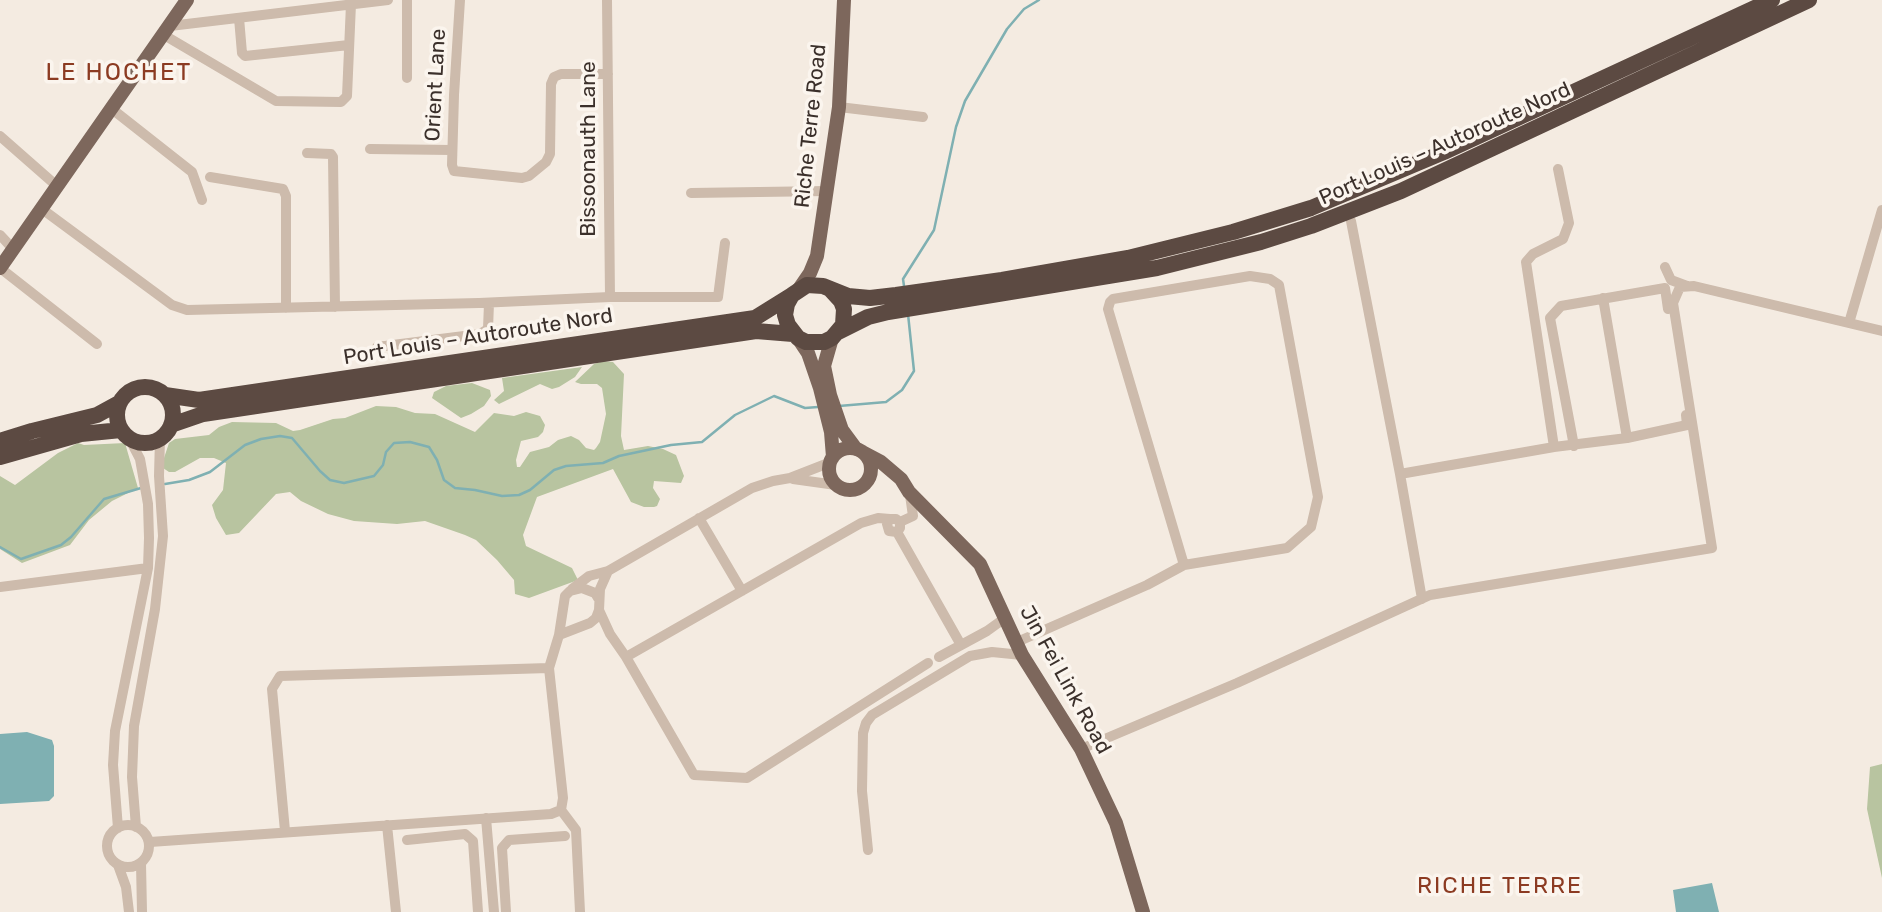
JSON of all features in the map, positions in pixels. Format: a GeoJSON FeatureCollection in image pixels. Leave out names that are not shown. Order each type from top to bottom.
{"type":"FeatureCollection","features":[{"type":"Feature","properties":{"kind":"highway","name":"Port Louis – Autoroute Nord"},"geometry":{"type":"LineString","coordinates":[[835,335],[905,301],[1168,250],[1311,208],[1444,152],[1772,0]]}},
{"type":"Feature","properties":{"kind":"highway","name":"Port Louis – Autoroute Nord"},"geometry":{"type":"LineString","coordinates":[[827,287],[848,296],[905,301],[1157,268],[1237,248],[1311,226],[1411,186],[1809,0]]}},
{"type":"Feature","properties":{"kind":"highway"},"geometry":{"type":"LineString","coordinates":[[807,285],[827,287],[841,301],[844,309],[843,325],[835,335],[815,343],[796,336],[785,315],[787,304],[795,292],[807,285]]}},
{"type":"Feature","properties":{"kind":"highway","name":"Port Louis – Autoroute Nord"},"geometry":{"type":"LineString","coordinates":[[165,395],[199,400],[755,318],[795,292]]}},
{"type":"Feature","properties":{"kind":"highway","name":"Port Louis – Autoroute Nord"},"geometry":{"type":"LineString","coordinates":[[171,425],[203,414],[725,335],[756,331],[796,336]]}},
{"type":"Feature","properties":{"kind":"highway"},"geometry":{"type":"LineString","coordinates":[[0,457],[81,434],[125,434],[142,443],[160,438],[171,425],[173,410],[165,395],[153,387],[140,387],[127,392],[119,403],[116,416],[125,434]]}},
{"type":"Feature","properties":{"kind":"highway"},"geometry":{"type":"LineString","coordinates":[[0,441],[97,415],[119,403]]}},
{"type":"Feature","properties":{"kind":"main road"},"geometry":{"type":"LineString","coordinates":[[0,268],[187,0]]}},
{"type":"Feature","properties":{"kind":"main road","name":"Riche Terre Road"},"geometry":{"type":"LineString","coordinates":[[817,256],[839,107],[844,0]]}},
{"type":"Feature","properties":{"kind":"main road"},"geometry":{"type":"LineString","coordinates":[[817,256],[827,287]]}},
{"type":"Feature","properties":{"kind":"main road"},"geometry":{"type":"LineString","coordinates":[[795,292],[810,273],[817,256]]}},
{"type":"Feature","properties":{"kind":"main road"},"geometry":{"type":"LineString","coordinates":[[835,335],[824,366],[830,395],[842,430],[868,458],[871,471],[866,482]]}},
{"type":"Feature","properties":{"kind":"main road"},"geometry":{"type":"LineString","coordinates":[[796,336],[808,353],[820,388],[831,432],[832,459],[829,471],[836,485],[855,489],[866,482],[885,480],[909,492]]}},
{"type":"Feature","properties":{"kind":"main road"},"geometry":{"type":"LineString","coordinates":[[832,459],[839,451],[860,451],[881,462],[901,479],[909,492]]}},
{"type":"Feature","properties":{"kind":"main road","name":"Jin Fei Link Road"},"geometry":{"type":"LineString","coordinates":[[909,492],[975,564],[1013,646],[1020,648],[1081,748],[1116,823],[1143,912]]}},
{"type":"Feature","properties":{"kind":"street"},"geometry":{"type":"LineString","coordinates":[[167,31],[239,18],[388,0]]}},
{"type":"Feature","properties":{"kind":"street"},"geometry":{"type":"LineString","coordinates":[[407,0],[407,78]]}},
{"type":"Feature","properties":{"kind":"street","name":"Orient Lane"},"geometry":{"type":"LineString","coordinates":[[460,0],[452,149],[454,171],[529,176],[546,162],[550,154],[551,84],[554,77],[561,74],[608,74]]}},
{"type":"Feature","properties":{"kind":"street","name":"Bissoonauth Lane"},"geometry":{"type":"LineString","coordinates":[[607,0],[610,297]]}},
{"type":"Feature","properties":{"kind":"street"},"geometry":{"type":"LineString","coordinates":[[167,31],[276,101],[344,100],[347,96],[351,4]]}},
{"type":"Feature","properties":{"kind":"street"},"geometry":{"type":"LineString","coordinates":[[239,18],[242,53],[245,56],[349,45]]}},
{"type":"Feature","properties":{"kind":"street"},"geometry":{"type":"LineString","coordinates":[[839,107],[923,117]]}},
{"type":"Feature","properties":{"kind":"street"},"geometry":{"type":"LineString","coordinates":[[112,109],[192,172],[202,200]]}},
{"type":"Feature","properties":{"kind":"street"},"geometry":{"type":"LineString","coordinates":[[0,136],[58,187]]}},
{"type":"Feature","properties":{"kind":"street"},"geometry":{"type":"LineString","coordinates":[[370,149],[452,149]]}},
{"type":"Feature","properties":{"kind":"street"},"geometry":{"type":"LineString","coordinates":[[307,153],[331,154],[333,157],[335,307]]}},
{"type":"Feature","properties":{"kind":"street"},"geometry":{"type":"LineString","coordinates":[[1554,447],[1526,262],[1533,254],[1563,239],[1569,223],[1558,169]]}},
{"type":"Feature","properties":{"kind":"street"},"geometry":{"type":"LineString","coordinates":[[210,177],[283,190],[286,196],[285,308]]}},
{"type":"Feature","properties":{"kind":"street"},"geometry":{"type":"LineString","coordinates":[[691,193],[827,191]]}},
{"type":"Feature","properties":{"kind":"street"},"geometry":{"type":"LineString","coordinates":[[42,209],[172,305],[187,310],[489,303],[610,297],[718,297],[725,243]]}},
{"type":"Feature","properties":{"kind":"street"},"geometry":{"type":"LineString","coordinates":[[1849,324],[1882,210]]}},
{"type":"Feature","properties":{"kind":"street"},"geometry":{"type":"LineString","coordinates":[[1351,221],[1422,599]]}},
{"type":"Feature","properties":{"kind":"street"},"geometry":{"type":"LineString","coordinates":[[0,235],[13,249]]}},
{"type":"Feature","properties":{"kind":"street"},"geometry":{"type":"LineString","coordinates":[[1665,267],[1671,280],[1686,286],[1882,331]]}},
{"type":"Feature","properties":{"kind":"street"},"geometry":{"type":"LineString","coordinates":[[0,268],[97,344]]}},
{"type":"Feature","properties":{"kind":"street"},"geometry":{"type":"LineString","coordinates":[[868,850],[862,791],[863,733],[872,715],[970,656],[1020,648],[1184,565],[1287,548],[1311,527],[1318,497],[1279,285],[1270,279],[1250,276],[1113,299],[1110,302],[1108,309],[1184,565]]}},
{"type":"Feature","properties":{"kind":"street"},"geometry":{"type":"LineString","coordinates":[[1081,748],[1237,683],[1430,595],[1712,548],[1673,303],[1677,291],[1686,286]]}},
{"type":"Feature","properties":{"kind":"street"},"geometry":{"type":"LineString","coordinates":[[1400,474],[1554,447],[1574,446],[1627,438],[1687,425],[1665,288],[1561,306],[1550,318],[1574,446]]}},
{"type":"Feature","properties":{"kind":"street"},"geometry":{"type":"LineString","coordinates":[[1602,298],[1627,438]]}},
{"type":"Feature","properties":{"kind":"street"},"geometry":{"type":"LineString","coordinates":[[377,347],[480,334],[488,329],[489,303]]}},
{"type":"Feature","properties":{"kind":"street"},"geometry":{"type":"LineString","coordinates":[[118,828],[113,765],[115,731],[148,568],[148,504],[140,460],[125,434]]}},
{"type":"Feature","properties":{"kind":"street"},"geometry":{"type":"LineString","coordinates":[[136,827],[132,777],[134,726],[155,609],[163,536],[159,476],[160,438]]}},
{"type":"Feature","properties":{"kind":"street"},"geometry":{"type":"LineString","coordinates":[[580,912],[576,830],[561,810],[563,798],[549,668],[564,614],[563,601],[570,591],[589,576],[608,571],[752,488],[790,478],[832,459]]}},
{"type":"Feature","properties":{"kind":"street"},"geometry":{"type":"LineString","coordinates":[[790,478],[836,485]]}},
{"type":"Feature","properties":{"kind":"street"},"geometry":{"type":"LineString","coordinates":[[626,657],[848,530],[869,520],[893,525],[913,516],[914,508],[909,492]]}},
{"type":"Feature","properties":{"kind":"street"},"geometry":{"type":"LineString","coordinates":[[699,518],[742,591]]}},
{"type":"Feature","properties":{"kind":"street"},"geometry":{"type":"LineString","coordinates":[[893,525],[961,645]]}},
{"type":"Feature","properties":{"kind":"street"},"geometry":{"type":"LineString","coordinates":[[0,587],[148,568]]}},
{"type":"Feature","properties":{"kind":"street"},"geometry":{"type":"LineString","coordinates":[[559,635],[587,624],[599,604],[603,580],[608,571]]}},
{"type":"Feature","properties":{"kind":"street"},"geometry":{"type":"LineString","coordinates":[[570,591],[582,587],[595,593],[610,634],[694,775],[747,778],[928,663]]}},
{"type":"Feature","properties":{"kind":"street"},"geometry":{"type":"LineString","coordinates":[[564,614],[570,622],[587,624],[610,634]]}},
{"type":"Feature","properties":{"kind":"street"},"geometry":{"type":"LineString","coordinates":[[939,657],[1002,620]]}},
{"type":"Feature","properties":{"kind":"street"},"geometry":{"type":"LineString","coordinates":[[285,831],[272,689],[279,676],[549,668]]}},
{"type":"Feature","properties":{"kind":"street"},"geometry":{"type":"LineString","coordinates":[[150,842],[551,814],[561,810]]}},
{"type":"Feature","properties":{"kind":"street"},"geometry":{"type":"LineString","coordinates":[[486,818],[494,912]]}},
{"type":"Feature","properties":{"kind":"street"},"geometry":{"type":"LineString","coordinates":[[387,825],[396,912]]}},
{"type":"Feature","properties":{"kind":"street"},"geometry":{"type":"LineString","coordinates":[[129,912],[126,887],[118,864],[109,855],[107,843],[109,837],[124,826],[136,827],[145,833],[150,842],[149,851],[141,863],[142,912]]}},
{"type":"Feature","properties":{"kind":"street"},"geometry":{"type":"LineString","coordinates":[[407,841],[465,834],[473,841],[478,912]]}},
{"type":"Feature","properties":{"kind":"street"},"geometry":{"type":"LineString","coordinates":[[506,912],[502,848],[509,840],[565,836]]}},
{"type":"Feature","properties":{"kind":"street"},"geometry":{"type":"LineString","coordinates":[[118,864],[130,867],[141,863]]}},
{"type":"Feature","properties":{"kind":"green space"},"geometry":{"type":"Polygon","coordinates":[[[613,362],[624,374],[621,436],[624,450],[648,446],[663,449],[676,455],[684,476],[681,483],[654,481],[653,488],[660,499],[654,507],[644,507],[631,502],[613,469],[537,497],[523,535],[526,546],[572,568],[578,580],[529,598],[515,594],[514,580],[476,540],[465,535],[425,521],[397,524],[354,521],[328,514],[301,501],[290,492],[276,494],[239,533],[226,535],[212,505],[223,490],[226,463],[214,458],[200,458],[175,472],[163,468],[169,443],[175,439],[209,435],[232,422],[276,423],[293,431],[345,418],[376,406],[435,414],[475,432],[494,413],[514,416],[526,412],[540,416],[545,425],[543,432],[538,437],[521,441],[517,467],[520,467],[530,452],[549,447],[558,440],[571,436],[586,448],[594,450],[600,442],[606,414],[602,388],[597,384],[575,382],[594,364],[613,362]]]}},
{"type":"Feature","properties":{"kind":"green space"},"geometry":{"type":"Polygon","coordinates":[[[582,367],[575,377],[559,387],[552,389],[540,384],[499,404],[494,400],[504,391],[502,378],[582,367]]]}},
{"type":"Feature","properties":{"kind":"green space"},"geometry":{"type":"Polygon","coordinates":[[[472,383],[490,390],[491,396],[484,406],[461,418],[432,398],[434,392],[446,386],[472,383]]]}},
{"type":"Feature","properties":{"kind":"green space"},"geometry":{"type":"Polygon","coordinates":[[[78,443],[125,443],[138,488],[112,501],[89,520],[70,545],[22,563],[0,549],[0,476],[15,485],[58,453],[78,443]]]}},
{"type":"Feature","properties":{"kind":"green space"},"geometry":{"type":"Polygon","coordinates":[[[1882,764],[1882,878],[1867,809],[1870,767],[1882,764]]]}},
{"type":"Feature","properties":{"kind":"water"},"geometry":{"type":"Polygon","coordinates":[[[27,732],[52,740],[54,796],[49,801],[0,804],[0,734],[27,732]]]}},
{"type":"Feature","properties":{"kind":"water"},"geometry":{"type":"Polygon","coordinates":[[[1712,883],[1719,912],[1676,912],[1673,890],[1712,883]]]}},
{"type":"Feature","properties":{"kind":"waterway"},"geometry":{"type":"LineString","coordinates":[[904,286],[903,279],[934,230],[956,127],[965,101],[1007,29],[1024,9],[1039,0]]}},
{"type":"Feature","properties":{"kind":"waterway"},"geometry":{"type":"LineString","coordinates":[[839,406],[886,402],[902,390],[914,371],[908,314]]}},
{"type":"Feature","properties":{"kind":"waterway"},"geometry":{"type":"LineString","coordinates":[[165,484],[189,480],[210,472],[245,445],[280,436],[292,438],[330,480],[344,483],[374,476],[383,465],[386,452],[394,443],[410,442],[429,447],[444,480],[455,488],[502,496],[519,495],[530,490],[554,470],[566,466],[603,463],[619,456],[671,445],[702,442],[735,415],[774,396],[805,408],[818,407]]}},
{"type":"Feature","properties":{"kind":"waterway"},"geometry":{"type":"LineString","coordinates":[[0,547],[21,559],[61,545],[104,499],[141,488]]}},
{"type":"Feature","properties":{"kind":"district","name":"LE HOCHET"},"geometry":{"type":"Point","coordinates":[119,73]}},
{"type":"Feature","properties":{"kind":"district","name":"RICHE TERRE"},"geometry":{"type":"Point","coordinates":[1500,886]}}]}
